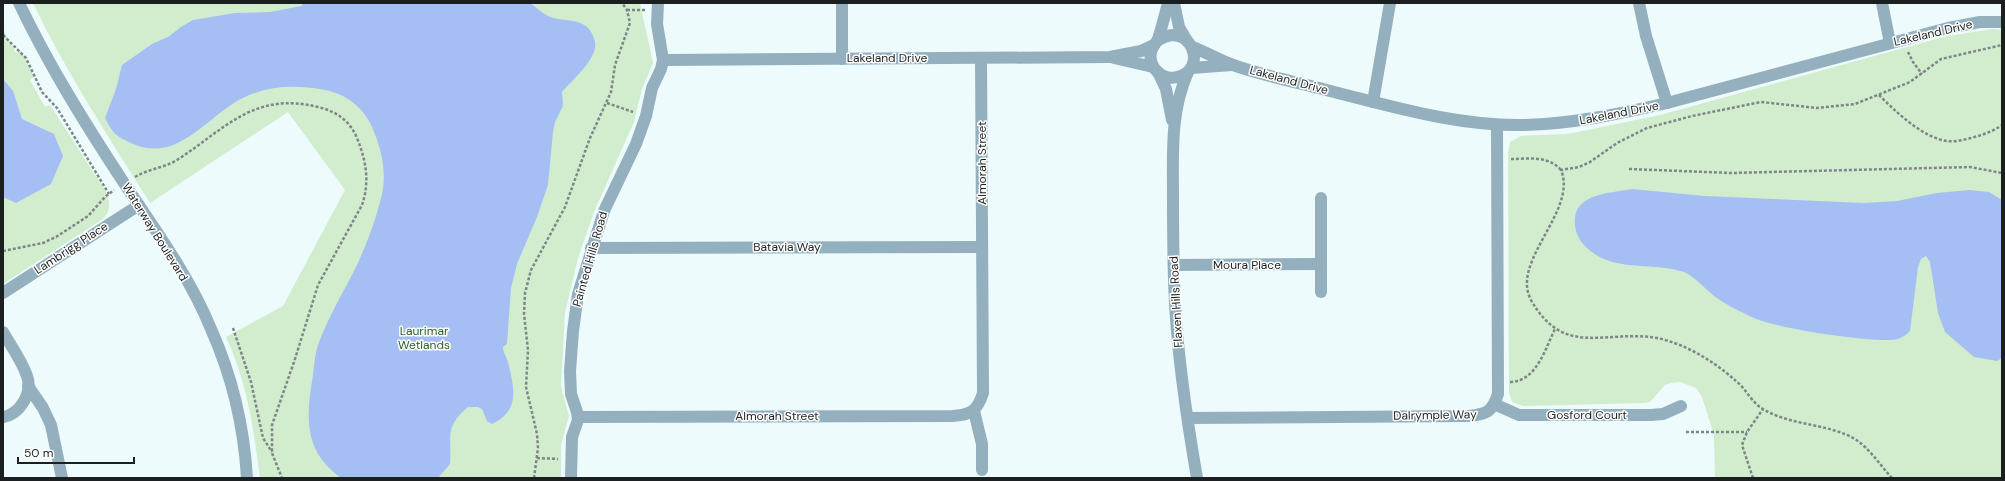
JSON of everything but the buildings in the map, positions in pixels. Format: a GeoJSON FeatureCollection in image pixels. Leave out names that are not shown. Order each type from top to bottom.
{"type":"FeatureCollection","features":[{"type":"Feature","properties":{"kind":"street","name":"Waterway Boulevard"},"geometry":{"type":"LineString","coordinates":[[19,3],[53,70],[181,272],[211,328],[237,405],[242,432],[247,478]]}},
{"type":"Feature","properties":{"kind":"street"},"geometry":{"type":"LineString","coordinates":[[658,3],[656,24],[663,60]]}},
{"type":"Feature","properties":{"kind":"street"},"geometry":{"type":"LineString","coordinates":[[842,3],[842,59]]}},
{"type":"Feature","properties":{"kind":"street"},"geometry":{"type":"LineString","coordinates":[[1168,3],[1151,59],[1155,69],[1163,76],[1176,78],[1189,70],[1194,54],[1179,27],[1174,3]]}},
{"type":"Feature","properties":{"kind":"street"},"geometry":{"type":"LineString","coordinates":[[1373,102],[1390,3]]}},
{"type":"Feature","properties":{"kind":"street"},"geometry":{"type":"LineString","coordinates":[[1639,3],[1646,36],[1666,103]]}},
{"type":"Feature","properties":{"kind":"street"},"geometry":{"type":"LineString","coordinates":[[1882,3],[1890,42]]}},
{"type":"Feature","properties":{"kind":"street","name":"Lakeland Drive"},"geometry":{"type":"LineString","coordinates":[[1189,44],[1233,65],[1373,102],[1447,118],[1497,124],[1550,124],[1584,121],[1666,103],[1903,39],[1974,23],[2002,22]]}},
{"type":"Feature","properties":{"kind":"street"},"geometry":{"type":"LineString","coordinates":[[1155,43],[1168,35],[1175,35],[1189,44]]}},
{"type":"Feature","properties":{"kind":"street","name":"Lakeland Drive"},"geometry":{"type":"LineString","coordinates":[[663,60],[1110,57],[1140,51],[1155,43]]}},
{"type":"Feature","properties":{"kind":"street","name":"Lakeland Drive"},"geometry":{"type":"LineString","coordinates":[[1110,57],[1155,69]]}},
{"type":"Feature","properties":{"kind":"street","name":"Almorah Street"},"geometry":{"type":"LineString","coordinates":[[578,417],[952,416],[965,415],[974,411],[980,402],[983,393],[981,58]]}},
{"type":"Feature","properties":{"kind":"street","name":"Painted Hills Road"},"geometry":{"type":"LineString","coordinates":[[571,478],[572,437],[578,417],[571,386],[573,331],[578,294],[591,248],[604,211],[636,144],[646,116],[652,88],[663,60]]}},
{"type":"Feature","properties":{"kind":"street","name":"Lakeland Drive"},"geometry":{"type":"LineString","coordinates":[[1189,70],[1233,65]]}},
{"type":"Feature","properties":{"kind":"street","name":"Flaxen Hills Road"},"geometry":{"type":"LineString","coordinates":[[1155,69],[1166,89],[1174,125]]}},
{"type":"Feature","properties":{"kind":"street","name":"Flaxen Hills Road"},"geometry":{"type":"LineString","coordinates":[[1189,70],[1180,89],[1174,125],[1174,265],[1179,353],[1197,478]]}},
{"type":"Feature","properties":{"kind":"street","name":"Dalrymple Way"},"geometry":{"type":"LineString","coordinates":[[1188,418],[1468,416],[1482,415],[1490,411],[1498,394],[1497,124]]}},
{"type":"Feature","properties":{"kind":"street"},"geometry":{"type":"LineString","coordinates":[[1321,198],[1321,292]]}},
{"type":"Feature","properties":{"kind":"street","name":"Lambrigg Place"},"geometry":{"type":"LineString","coordinates":[[3,293],[10,287],[139,205]]}},
{"type":"Feature","properties":{"kind":"street","name":"Batavia Way"},"geometry":{"type":"LineString","coordinates":[[591,248],[982,247]]}},
{"type":"Feature","properties":{"kind":"street","name":"Moura Place"},"geometry":{"type":"LineString","coordinates":[[1174,265],[1320,264]]}},
{"type":"Feature","properties":{"kind":"street"},"geometry":{"type":"LineString","coordinates":[[3,332],[27,376],[28,386],[25,401],[14,413],[3,417]]}},
{"type":"Feature","properties":{"kind":"street"},"geometry":{"type":"LineString","coordinates":[[28,386],[43,408],[51,425],[62,478]]}},
{"type":"Feature","properties":{"kind":"street","name":"Gosford Court"},"geometry":{"type":"LineString","coordinates":[[1494,404],[1519,415],[1651,416],[1663,414],[1681,406]]}},
{"type":"Feature","properties":{"kind":"street"},"geometry":{"type":"LineString","coordinates":[[974,411],[982,444],[982,470]]}},
{"type":"Feature","properties":{"kind":"path"},"geometry":{"type":"LineString","coordinates":[[534,478],[537,458],[537,434],[526,387],[528,350],[524,314],[525,293],[531,270],[551,230],[565,207],[590,138],[611,92],[615,65],[630,23],[627,10],[622,3]]}},
{"type":"Feature","properties":{"kind":"path"},"geometry":{"type":"LineString","coordinates":[[3,35],[26,58],[42,92],[57,108],[109,194]]}},
{"type":"Feature","properties":{"kind":"path"},"geometry":{"type":"LineString","coordinates":[[1903,39],[1913,62],[1922,74]]}},
{"type":"Feature","properties":{"kind":"path"},"geometry":{"type":"LineString","coordinates":[[1560,170],[1579,167],[1590,162],[1617,143],[1647,128],[1692,116],[1761,102],[1793,106],[1837,107],[1855,104],[1910,82],[1941,59],[2002,45]]}},
{"type":"Feature","properties":{"kind":"path"},"geometry":{"type":"LineString","coordinates":[[1879,95],[1895,111],[1934,138],[1947,141],[1982,135],[2002,125]]}},
{"type":"Feature","properties":{"kind":"path"},"geometry":{"type":"LineString","coordinates":[[607,103],[646,116]]}},
{"type":"Feature","properties":{"kind":"path"},"geometry":{"type":"LineString","coordinates":[[3,251],[43,243],[56,237],[88,216],[109,194],[124,183],[142,173],[177,160],[223,126],[267,105],[306,104],[322,108],[345,120],[355,134],[366,164],[366,193],[362,205],[318,285],[295,359],[272,425],[272,453]]}},
{"type":"Feature","properties":{"kind":"path"},"geometry":{"type":"LineString","coordinates":[[1497,159],[1548,160],[1555,163],[1564,178],[1562,195],[1533,260],[1527,285],[1528,292],[1534,304],[1545,319],[1555,329],[1566,335],[1578,337],[1648,337],[1672,342],[1698,354],[1718,367],[1736,381],[1763,409],[1790,420],[1839,432],[1854,439],[1864,446],[1892,478]]}},
{"type":"Feature","properties":{"kind":"path"},"geometry":{"type":"LineString","coordinates":[[1629,169],[1732,173],[1970,167],[2002,173]]}},
{"type":"Feature","properties":{"kind":"path"},"geometry":{"type":"LineString","coordinates":[[233,328],[251,382],[263,438],[272,453],[282,478]]}},
{"type":"Feature","properties":{"kind":"path"},"geometry":{"type":"LineString","coordinates":[[1498,383],[1520,382],[1531,375],[1555,329]]}},
{"type":"Feature","properties":{"kind":"path"},"geometry":{"type":"LineString","coordinates":[[1753,478],[1742,445],[1747,432],[1763,409]]}},
{"type":"Feature","properties":{"kind":"path"},"geometry":{"type":"LineString","coordinates":[[1686,432],[1747,432]]}},
{"type":"Feature","properties":{"kind":"path"},"geometry":{"type":"LineString","coordinates":[[537,458],[571,459]]}},
{"type":"Feature","properties":{"kind":"green space","name":"Laurimar Wetlands"},"geometry":{"type":"Polygon","coordinates":[[[33,3],[640,3],[653,63],[642,89],[634,122],[594,212],[578,258],[565,313],[561,386],[569,416],[561,445],[561,478],[260,478],[245,389],[226,337],[283,306],[345,190],[288,112],[150,203],[59,54],[33,3]]]}},
{"type":"Feature","properties":{"kind":"green space"},"geometry":{"type":"Polygon","coordinates":[[[3,29],[16,53],[21,51],[34,77],[30,80],[45,107],[50,105],[105,190],[108,198],[109,209],[103,219],[3,284],[3,29]]]}},
{"type":"Feature","properties":{"kind":"green space"},"geometry":{"type":"Polygon","coordinates":[[[1993,29],[2002,30],[2002,478],[1715,478],[1714,435],[1702,397],[1696,388],[1680,382],[1665,385],[1650,402],[1644,403],[1523,406],[1512,402],[1509,392],[1508,153],[1510,142],[1521,136],[1568,134],[1660,115],[1947,36],[1993,29]]]}},
{"type":"Feature","properties":{"kind":"water"},"geometry":{"type":"Polygon","coordinates":[[[304,3],[530,3],[548,16],[574,21],[585,25],[590,30],[595,40],[595,50],[590,59],[562,92],[563,106],[555,122],[553,132],[548,185],[537,217],[517,264],[511,288],[507,344],[503,347],[512,381],[513,398],[511,405],[508,412],[492,424],[487,421],[482,409],[478,407],[468,407],[460,414],[452,426],[450,439],[450,464],[438,478],[341,478],[329,468],[320,456],[314,445],[310,432],[309,405],[317,348],[330,317],[366,244],[377,214],[382,194],[384,177],[382,160],[372,127],[364,113],[353,102],[333,92],[305,87],[276,88],[247,96],[220,113],[193,134],[164,148],[148,148],[126,141],[110,128],[105,118],[116,89],[122,65],[152,44],[168,37],[193,20],[235,13],[270,12],[301,6],[304,3]]]}},
{"type":"Feature","properties":{"kind":"water"},"geometry":{"type":"Polygon","coordinates":[[[3,79],[13,91],[22,119],[54,134],[63,156],[51,184],[16,203],[3,197],[3,79]]]}},
{"type":"Feature","properties":{"kind":"water"},"geometry":{"type":"Polygon","coordinates":[[[1632,189],[1704,196],[1864,203],[1897,201],[1937,193],[1969,190],[1989,192],[2002,200],[2002,358],[1997,361],[1974,357],[1945,332],[1938,313],[1930,262],[1926,256],[1921,259],[1918,267],[1910,331],[1898,339],[1886,340],[1826,334],[1765,322],[1749,316],[1723,302],[1684,272],[1606,260],[1595,254],[1584,245],[1580,239],[1576,232],[1575,225],[1577,210],[1582,203],[1589,199],[1606,193],[1632,189]]]}}]}
